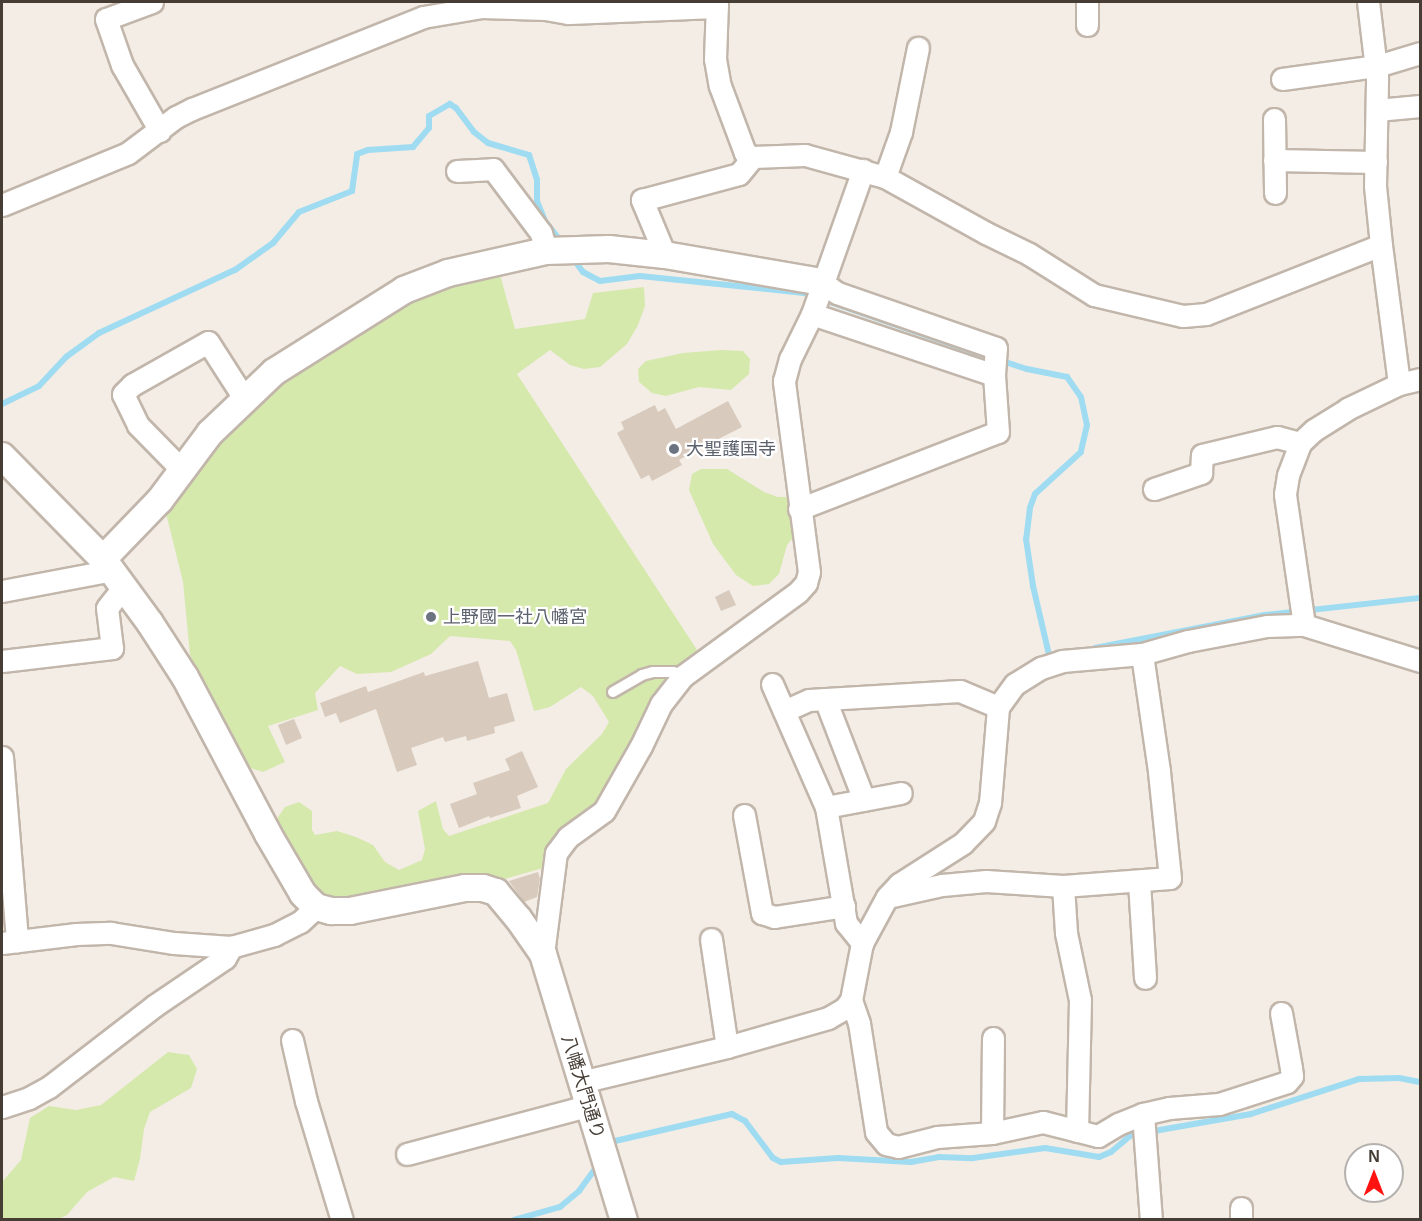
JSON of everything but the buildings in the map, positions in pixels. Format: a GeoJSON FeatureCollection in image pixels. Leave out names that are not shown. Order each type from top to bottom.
{"type":"FeatureCollection","features":[{"type":"Feature","properties":{"kind":"street"},"geometry":{"type":"LineString","coordinates":[[152,2],[106,19],[122,65],[160,131]]}},
{"type":"Feature","properties":{"kind":"street"},"geometry":{"type":"LineString","coordinates":[[1087,2],[1087,25]]}},
{"type":"Feature","properties":{"kind":"street"},"geometry":{"type":"LineString","coordinates":[[1370,2],[1377,66],[1375,186],[1399,384]]}},
{"type":"Feature","properties":{"kind":"street"},"geometry":{"type":"LineString","coordinates":[[2,205],[128,153],[176,117],[192,109],[423,17],[482,8],[545,5],[568,13],[717,4],[715,59],[720,86],[745,153],[753,157],[806,155],[885,177],[1029,254],[1094,295],[1183,316],[1206,314],[1381,245]]}},
{"type":"Feature","properties":{"kind":"street"},"geometry":{"type":"LineString","coordinates":[[885,177],[901,132],[918,48]]}},
{"type":"Feature","properties":{"kind":"street"},"geometry":{"type":"LineString","coordinates":[[1282,79],[1377,66],[1420,53]]}},
{"type":"Feature","properties":{"kind":"street"},"geometry":{"type":"LineString","coordinates":[[1377,110],[1420,106]]}},
{"type":"Feature","properties":{"kind":"street"},"geometry":{"type":"LineString","coordinates":[[1274,118],[1275,193]]}},
{"type":"Feature","properties":{"kind":"street"},"geometry":{"type":"LineString","coordinates":[[665,255],[642,200],[739,174],[753,157]]}},
{"type":"Feature","properties":{"kind":"street"},"geometry":{"type":"LineString","coordinates":[[1274,160],[1376,162]]}},
{"type":"Feature","properties":{"kind":"street"},"geometry":{"type":"LineString","coordinates":[[458,171],[493,169],[541,233],[546,251]]}},
{"type":"Feature","properties":{"kind":"street"},"geometry":{"type":"LineString","coordinates":[[543,954],[556,853],[568,837],[604,811],[641,746],[661,704],[683,676],[798,592],[806,583],[809,572],[784,381],[790,359],[812,314],[863,170]]}},
{"type":"Feature","properties":{"kind":"street"},"geometry":{"type":"LineString","coordinates":[[2,661],[112,648],[107,608],[113,572],[160,500],[210,433],[244,398],[274,372],[404,290],[448,273],[546,251],[609,249],[665,255],[822,282],[837,293],[996,348],[994,375],[998,432],[800,509]]}},
{"type":"Feature","properties":{"kind":"street"},"geometry":{"type":"LineString","coordinates":[[812,314],[994,375]]}},
{"type":"Feature","properties":{"kind":"street"},"geometry":{"type":"LineString","coordinates":[[182,470],[138,425],[123,394],[132,386],[208,342],[244,398]]}},
{"type":"Feature","properties":{"kind":"street"},"geometry":{"type":"LineString","coordinates":[[1304,625],[1285,494],[1288,475],[1300,443],[1314,430],[1347,409],[1399,384],[1420,379]]}},
{"type":"Feature","properties":{"kind":"street"},"geometry":{"type":"LineString","coordinates":[[1154,489],[1202,472],[1202,454],[1277,437],[1300,443]]}},
{"type":"Feature","properties":{"kind":"street"},"geometry":{"type":"LineString","coordinates":[[2,456],[113,572],[185,677],[268,834],[303,894],[316,907],[331,911],[350,911],[465,888],[483,888],[496,892],[543,954]]}},
{"type":"Feature","properties":{"kind":"street"},"geometry":{"type":"LineString","coordinates":[[2,591],[113,572]]}},
{"type":"Feature","properties":{"kind":"street"},"geometry":{"type":"LineString","coordinates":[[407,1154],[727,1047],[828,1018],[846,1008],[851,1000],[862,943],[887,897],[899,884],[969,838],[984,821],[990,803],[998,707],[1015,684],[1041,668],[1062,661],[1142,654],[1188,640],[1267,626],[1304,625],[1420,661]]}},
{"type":"Feature","properties":{"kind":"street"},"geometry":{"type":"LineString","coordinates":[[887,897],[942,885],[986,881],[1063,886],[1170,878],[1159,771],[1142,654]]}},
{"type":"Feature","properties":{"kind":"street"},"geometry":{"type":"LineString","coordinates":[[771,684],[826,807],[846,923],[862,943]]}},
{"type":"Feature","properties":{"kind":"street"},"geometry":{"type":"LineString","coordinates":[[784,711],[809,700],[960,691],[998,707]]}},
{"type":"Feature","properties":{"kind":"street"},"geometry":{"type":"LineString","coordinates":[[825,699],[864,800]]}},
{"type":"Feature","properties":{"kind":"street"},"geometry":{"type":"LineString","coordinates":[[2,757],[9,942],[76,934],[111,933],[174,943],[231,947],[274,935],[300,922],[316,907]]}},
{"type":"Feature","properties":{"kind":"street"},"geometry":{"type":"LineString","coordinates":[[826,807],[901,793]]}},
{"type":"Feature","properties":{"kind":"street"},"geometry":{"type":"LineString","coordinates":[[744,815],[762,913],[774,917],[844,906]]}},
{"type":"Feature","properties":{"kind":"street"},"geometry":{"type":"LineString","coordinates":[[1139,882],[1145,978]]}},
{"type":"Feature","properties":{"kind":"street"},"geometry":{"type":"LineString","coordinates":[[1063,886],[1066,933],[1080,1000],[1077,1131]]}},
{"type":"Feature","properties":{"kind":"street"},"geometry":{"type":"LineString","coordinates":[[711,939],[727,1047]]}},
{"type":"Feature","properties":{"kind":"street"},"geometry":{"type":"LineString","coordinates":[[2,1107],[29,1098],[49,1087],[154,1006],[225,958],[231,947]]}},
{"type":"Feature","properties":{"kind":"street","name":"八幡大門通り"},"geometry":{"type":"LineString","coordinates":[[543,954],[624,1220]]}},
{"type":"Feature","properties":{"kind":"street"},"geometry":{"type":"LineString","coordinates":[[851,1000],[859,1023],[876,1132],[881,1140],[898,1147],[937,1137],[992,1133],[1043,1122],[1098,1136],[1118,1124],[1143,1114],[1169,1108],[1219,1104],[1287,1082],[1292,1076],[1281,1013]]}},
{"type":"Feature","properties":{"kind":"street"},"geometry":{"type":"LineString","coordinates":[[992,1133],[993,1038]]}},
{"type":"Feature","properties":{"kind":"street"},"geometry":{"type":"LineString","coordinates":[[292,1040],[306,1101],[342,1220]]}},
{"type":"Feature","properties":{"kind":"street"},"geometry":{"type":"LineString","coordinates":[[1143,1114],[1151,1220]]}},
{"type":"Feature","properties":{"kind":"lane"},"geometry":{"type":"LineString","coordinates":[[613,692],[642,675],[653,672],[673,672],[683,676]]}},
{"type":"Feature","properties":{"kind":"green space","name":"上野國一社八幡宮"},"geometry":{"type":"Polygon","coordinates":[[[499,271],[515,329],[585,319],[593,293],[644,287],[645,306],[638,325],[627,344],[600,367],[584,369],[570,365],[550,350],[517,374],[699,653],[664,681],[602,798],[552,849],[543,868],[501,880],[486,876],[465,876],[333,899],[314,885],[276,830],[278,817],[285,807],[299,802],[312,811],[312,830],[315,835],[337,831],[356,837],[373,845],[385,862],[399,870],[422,860],[425,849],[418,811],[436,801],[443,829],[449,836],[548,803],[566,769],[602,734],[609,722],[593,696],[581,687],[550,707],[534,711],[516,650],[510,641],[450,636],[431,654],[391,672],[357,674],[340,666],[315,693],[318,710],[268,726],[285,762],[263,772],[244,766],[190,655],[183,582],[164,505],[219,438],[280,379],[408,299],[454,281],[499,271]]]}},
{"type":"Feature","properties":{"kind":"green space"},"geometry":{"type":"Polygon","coordinates":[[[743,351],[750,359],[749,374],[731,390],[699,387],[666,396],[652,393],[639,382],[638,369],[646,361],[683,353],[743,351]]]}},
{"type":"Feature","properties":{"kind":"green space"},"geometry":{"type":"Polygon","coordinates":[[[701,469],[727,469],[764,492],[778,497],[790,497],[795,535],[787,545],[779,574],[769,584],[753,586],[736,575],[713,544],[689,490],[692,474],[701,469]]]}},
{"type":"Feature","properties":{"kind":"green space"},"geometry":{"type":"Polygon","coordinates":[[[168,1052],[189,1055],[197,1069],[191,1088],[150,1112],[144,1129],[134,1181],[114,1177],[87,1192],[67,1215],[59,1219],[2,1219],[2,1182],[21,1160],[30,1118],[49,1106],[76,1110],[101,1105],[168,1052]]]}},
{"type":"Feature","properties":{"kind":"waterway"},"geometry":{"type":"LineString","coordinates":[[2,404],[39,386],[66,357],[99,333],[235,270],[273,243],[299,212],[352,191],[357,154],[368,150],[413,147],[429,128],[429,116],[450,104],[456,108],[474,132],[488,143],[529,155],[537,180],[537,201],[545,221],[562,243]]}},
{"type":"Feature","properties":{"kind":"waterway"},"geometry":{"type":"LineString","coordinates":[[571,256],[583,272],[600,281],[640,276],[804,293],[983,355],[1027,369],[1067,377],[1081,397],[1087,425],[1081,452],[1035,494],[1030,508],[1026,539],[1033,586],[1049,655],[1056,654]]}},
{"type":"Feature","properties":{"kind":"waterway"},"geometry":{"type":"LineString","coordinates":[[1095,648],[1265,615],[1420,598]]}},
{"type":"Feature","properties":{"kind":"waterway"},"geometry":{"type":"LineString","coordinates":[[609,1150],[615,1141],[732,1114],[745,1121],[773,1158],[781,1162],[838,1158],[911,1162],[939,1157],[973,1158],[1045,1148],[1099,1157],[1111,1152],[1131,1135],[1251,1114],[1359,1079],[1399,1078],[1420,1082]]}},
{"type":"Feature","properties":{"kind":"waterway"},"geometry":{"type":"LineString","coordinates":[[514,1220],[560,1207],[579,1191],[599,1163]]}},
{"type":"Feature","properties":{"kind":"place","name":"大聖護国寺"},"geometry":{"type":"Point","coordinates":[674,449]}},
{"type":"Feature","properties":{"kind":"place","name":"上野國一社八幡宮"},"geometry":{"type":"Point","coordinates":[431,617]}}]}
